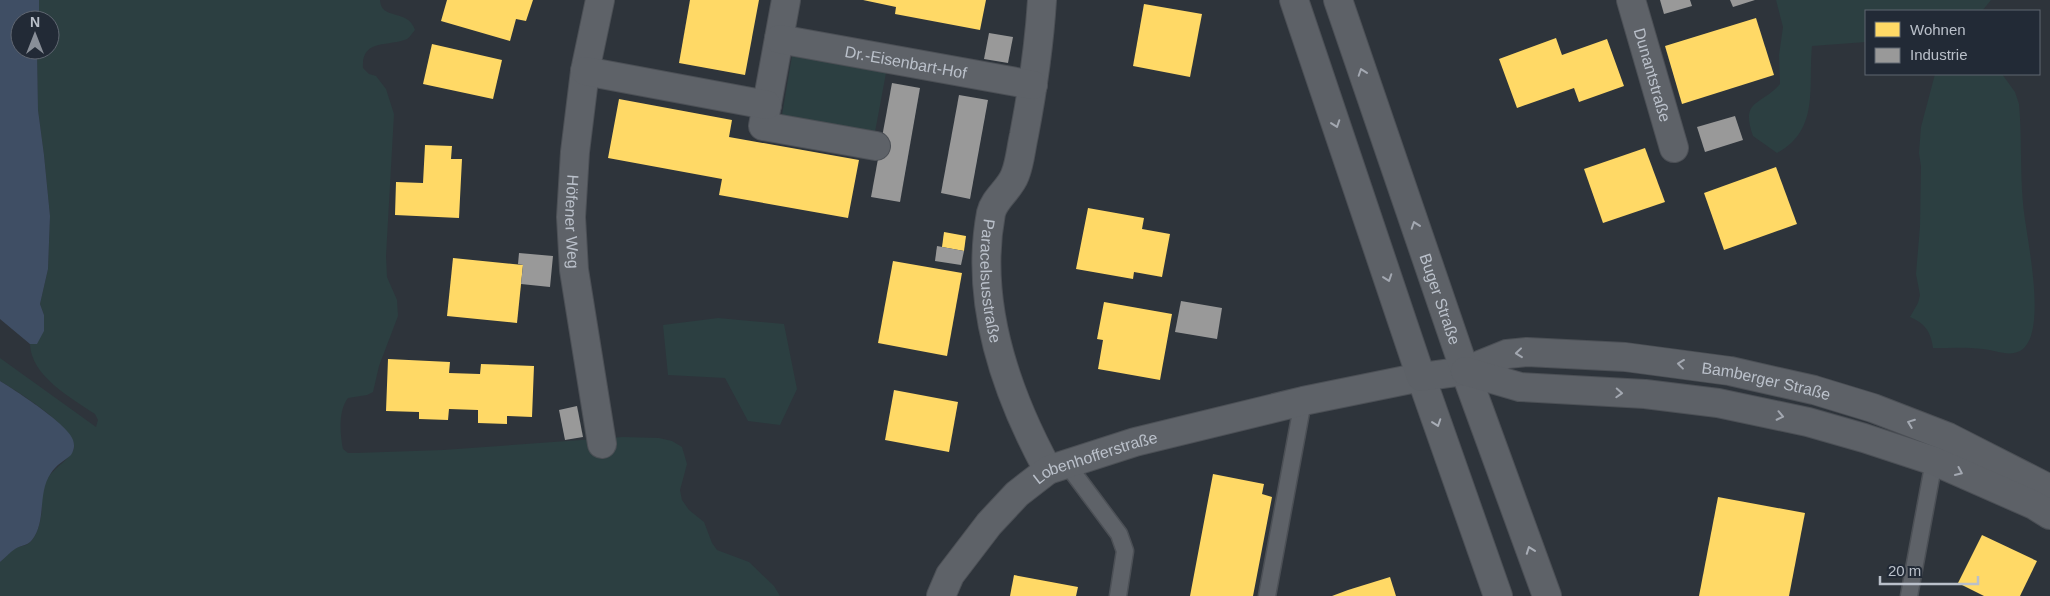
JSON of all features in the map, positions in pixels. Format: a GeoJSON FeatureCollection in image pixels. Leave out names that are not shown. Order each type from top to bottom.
{"type":"FeatureCollection","features":[{"type":"Feature","properties":{"kind":"street","name":"Höfener Weg"},"geometry":{"type":"LineString","coordinates":[[600,0],[585,71],[575,152],[571,217],[574,270],[602,444]]}},
{"type":"Feature","properties":{"kind":"street"},"geometry":{"type":"LineString","coordinates":[[786,0],[763,126],[876,146]]}},
{"type":"Feature","properties":{"kind":"street","name":"Paracelsusstraße"},"geometry":{"type":"LineString","coordinates":[[1042,0],[1034,85],[1015,176],[992,211],[987,256],[990,308],[1002,365],[1017,408],[1057,467]]}},
{"type":"Feature","properties":{"kind":"street"},"geometry":{"type":"LineString","coordinates":[[1294,0],[1421,377],[1498,596]]}},
{"type":"Feature","properties":{"kind":"street","name":"Buger Straße"},"geometry":{"type":"LineString","coordinates":[[1338,0],[1465,371],[1547,596]]}},
{"type":"Feature","properties":{"kind":"street","name":"Dunantstraße"},"geometry":{"type":"LineString","coordinates":[[1631,0],[1674,148]]}},
{"type":"Feature","properties":{"kind":"street","name":"Dr.-Eisenbart-Hof"},"geometry":{"type":"LineString","coordinates":[[779,39],[1034,85]]}},
{"type":"Feature","properties":{"kind":"street"},"geometry":{"type":"LineString","coordinates":[[585,71],[767,105]]}},
{"type":"Feature","properties":{"kind":"street","name":"Bamberger Straße"},"geometry":{"type":"LineString","coordinates":[[1421,377],[1465,371],[1507,354],[1527,352],[1625,357],[1730,371],[1814,390],[1873,408],[1948,437],[2050,489]]}},
{"type":"Feature","properties":{"kind":"street","name":"Bamberger Straße"},"geometry":{"type":"LineString","coordinates":[[1465,371],[1520,388],[1645,394],[1718,403],[1808,422],[1934,461],[2034,505],[2050,515]]}},
{"type":"Feature","properties":{"kind":"street","name":"Lobenhofferstraße"},"geometry":{"type":"LineString","coordinates":[[942,596],[950,575],[989,524],[1017,494],[1057,467],[1135,442],[1303,401],[1421,377]]}},
{"type":"Feature","properties":{"kind":"lane"},"geometry":{"type":"LineString","coordinates":[[1267,596],[1303,401]]}},
{"type":"Feature","properties":{"kind":"lane"},"geometry":{"type":"LineString","coordinates":[[1909,596],[1934,461]]}},
{"type":"Feature","properties":{"kind":"lane"},"geometry":{"type":"LineString","coordinates":[[1057,467],[1119,534],[1125,551],[1118,596]]}},
{"type":"Feature","properties":{"kind":"shaded area"},"geometry":{"type":"Polygon","coordinates":[[[39,0],[380,0],[385,10],[407,19],[412,23],[415,30],[407,39],[371,48],[366,52],[364,58],[363,68],[369,74],[376,76],[386,89],[394,114],[386,256],[387,277],[397,300],[398,316],[379,366],[373,392],[367,395],[348,398],[345,403],[341,416],[343,449],[348,453],[443,450],[623,437],[659,438],[672,441],[682,447],[687,464],[680,490],[682,500],[689,510],[704,522],[712,543],[717,550],[749,562],[774,586],[780,596],[0,596],[0,562],[12,550],[28,544],[34,537],[41,518],[44,486],[53,471],[73,451],[74,443],[59,423],[46,412],[0,381],[0,358],[96,427],[98,420],[95,414],[64,393],[45,376],[32,356],[30,344],[37,344],[43,322],[44,315],[40,304],[48,269],[50,216],[38,110],[37,60],[60,60],[60,10],[39,10],[39,0]]]}},
{"type":"Feature","properties":{"kind":"shaded area"},"geometry":{"type":"Polygon","coordinates":[[[1776,0],[1991,0],[1983,10],[1865,10],[1865,42],[1812,46],[1811,92],[1806,120],[1800,132],[1791,143],[1777,153],[1753,136],[1749,115],[1754,104],[1780,84],[1779,55],[1783,27],[1776,0]]]}},
{"type":"Feature","properties":{"kind":"shaded area"},"geometry":{"type":"Polygon","coordinates":[[[792,56],[886,73],[875,132],[782,115],[792,56]]]}},
{"type":"Feature","properties":{"kind":"shaded area"},"geometry":{"type":"Polygon","coordinates":[[[1935,75],[2003,75],[2015,92],[2019,104],[2023,203],[2034,282],[2035,305],[2029,341],[2016,353],[1971,348],[1933,348],[1931,337],[1926,329],[1920,322],[1910,317],[1920,295],[1916,274],[1920,226],[1921,166],[1919,153],[1921,127],[1935,75]]]}},
{"type":"Feature","properties":{"kind":"shaded area"},"geometry":{"type":"Polygon","coordinates":[[[718,318],[784,324],[797,389],[780,425],[748,421],[725,378],[668,375],[663,325],[718,318]]]}},
{"type":"Feature","properties":{"kind":"water"},"geometry":{"type":"Polygon","coordinates":[[[0,0],[39,0],[39,10],[10,10],[10,60],[37,60],[38,110],[50,216],[48,269],[40,304],[44,315],[44,331],[37,344],[30,344],[0,319],[0,0]]]}},
{"type":"Feature","properties":{"kind":"water"},"geometry":{"type":"Polygon","coordinates":[[[0,381],[52,417],[69,434],[74,446],[71,455],[55,468],[47,481],[37,532],[32,540],[13,550],[0,562],[0,381]]]}},
{"type":"Feature","properties":{"kind":"building: Wohnen"},"geometry":{"type":"Polygon","coordinates":[[[447,0],[533,0],[526,21],[516,19],[510,41],[441,21],[447,0]]]}},
{"type":"Feature","properties":{"kind":"building: Wohnen"},"geometry":{"type":"Polygon","coordinates":[[[690,0],[759,0],[745,75],[679,63],[690,0]]]}},
{"type":"Feature","properties":{"kind":"building: Wohnen"},"geometry":{"type":"Polygon","coordinates":[[[863,0],[986,0],[980,30],[895,14],[896,7],[863,0]]]}},
{"type":"Feature","properties":{"kind":"building: Wohnen"},"geometry":{"type":"Polygon","coordinates":[[[1144,4],[1202,14],[1190,77],[1133,66],[1144,4]]]}},
{"type":"Feature","properties":{"kind":"building: Wohnen"},"geometry":{"type":"Polygon","coordinates":[[[1756,18],[1774,75],[1682,104],[1665,46],[1756,18]]]}},
{"type":"Feature","properties":{"kind":"building: Wohnen"},"geometry":{"type":"Polygon","coordinates":[[[1556,38],[1562,55],[1607,39],[1624,86],[1579,102],[1574,88],[1517,108],[1499,59],[1556,38]]]}},
{"type":"Feature","properties":{"kind":"building: Wohnen"},"geometry":{"type":"Polygon","coordinates":[[[432,44],[502,60],[493,99],[423,84],[432,44]]]}},
{"type":"Feature","properties":{"kind":"building: Wohnen"},"geometry":{"type":"Polygon","coordinates":[[[619,99],[732,120],[729,137],[859,160],[848,218],[719,195],[722,179],[608,158],[619,99]]]}},
{"type":"Feature","properties":{"kind":"building: Wohnen"},"geometry":{"type":"Polygon","coordinates":[[[425,145],[452,146],[451,159],[462,159],[459,218],[395,215],[396,182],[423,183],[425,145]]]}},
{"type":"Feature","properties":{"kind":"building: Wohnen"},"geometry":{"type":"Polygon","coordinates":[[[1645,148],[1665,202],[1603,223],[1584,169],[1645,148]]]}},
{"type":"Feature","properties":{"kind":"building: Wohnen"},"geometry":{"type":"Polygon","coordinates":[[[1776,167],[1797,224],[1724,250],[1704,193],[1776,167]]]}},
{"type":"Feature","properties":{"kind":"building: Wohnen"},"geometry":{"type":"Polygon","coordinates":[[[1088,208],[1144,218],[1142,229],[1170,234],[1162,277],[1134,272],[1133,279],[1076,269],[1088,208]]]}},
{"type":"Feature","properties":{"kind":"building: Wohnen"},"geometry":{"type":"Polygon","coordinates":[[[944,232],[966,236],[964,251],[942,247],[944,232]]]}},
{"type":"Feature","properties":{"kind":"building: Wohnen"},"geometry":{"type":"Polygon","coordinates":[[[453,258],[523,265],[517,323],[447,316],[453,258]]]}},
{"type":"Feature","properties":{"kind":"building: Wohnen"},"geometry":{"type":"Polygon","coordinates":[[[893,261],[962,273],[947,356],[878,343],[893,261]]]}},
{"type":"Feature","properties":{"kind":"building: Wohnen"},"geometry":{"type":"Polygon","coordinates":[[[1104,302],[1172,314],[1160,380],[1098,369],[1103,340],[1097,339],[1104,302]]]}},
{"type":"Feature","properties":{"kind":"building: Wohnen"},"geometry":{"type":"Polygon","coordinates":[[[388,359],[450,362],[449,373],[480,374],[481,364],[534,366],[532,417],[507,416],[507,424],[478,423],[478,410],[449,409],[448,420],[419,419],[419,412],[386,411],[388,359]]]}},
{"type":"Feature","properties":{"kind":"building: Wohnen"},"geometry":{"type":"Polygon","coordinates":[[[894,390],[958,402],[949,452],[885,440],[894,390]]]}},
{"type":"Feature","properties":{"kind":"building: Wohnen"},"geometry":{"type":"Polygon","coordinates":[[[1213,474],[1264,484],[1262,494],[1272,497],[1253,596],[1190,596],[1213,474]]]}},
{"type":"Feature","properties":{"kind":"building: Wohnen"},"geometry":{"type":"Polygon","coordinates":[[[1718,497],[1805,513],[1789,596],[1699,596],[1718,497]]]}},
{"type":"Feature","properties":{"kind":"building: Wohnen"},"geometry":{"type":"Polygon","coordinates":[[[1982,535],[2037,561],[2020,596],[1984,596],[1958,583],[1982,535]]]}},
{"type":"Feature","properties":{"kind":"building: Wohnen"},"geometry":{"type":"Polygon","coordinates":[[[1014,575],[1078,587],[1076,596],[1010,596],[1014,575]]]}},
{"type":"Feature","properties":{"kind":"building: Wohnen"},"geometry":{"type":"Polygon","coordinates":[[[1390,577],[1396,596],[1332,596],[1348,590],[1390,577]]]}},
{"type":"Feature","properties":{"kind":"building: Industrie"},"geometry":{"type":"Polygon","coordinates":[[[1660,0],[1690,0],[1692,6],[1664,14],[1660,0]]]}},
{"type":"Feature","properties":{"kind":"building: Industrie"},"geometry":{"type":"Polygon","coordinates":[[[1730,0],[1755,0],[1733,7],[1730,0]]]}},
{"type":"Feature","properties":{"kind":"building: Industrie"},"geometry":{"type":"Polygon","coordinates":[[[989,33],[1013,37],[1008,63],[984,59],[989,33]]]}},
{"type":"Feature","properties":{"kind":"building: Industrie"},"geometry":{"type":"Polygon","coordinates":[[[892,83],[920,88],[900,202],[871,197],[892,83]]]}},
{"type":"Feature","properties":{"kind":"building: Industrie"},"geometry":{"type":"Polygon","coordinates":[[[959,95],[988,100],[970,199],[941,193],[959,95]]]}},
{"type":"Feature","properties":{"kind":"building: Industrie"},"geometry":{"type":"Polygon","coordinates":[[[1735,116],[1743,140],[1705,152],[1697,127],[1735,116]]]}},
{"type":"Feature","properties":{"kind":"building: Industrie"},"geometry":{"type":"Polygon","coordinates":[[[937,246],[964,251],[961,265],[935,261],[937,246]]]}},
{"type":"Feature","properties":{"kind":"building: Industrie"},"geometry":{"type":"Polygon","coordinates":[[[519,253],[553,256],[550,287],[521,284],[523,265],[518,264],[519,253]]]}},
{"type":"Feature","properties":{"kind":"building: Industrie"},"geometry":{"type":"Polygon","coordinates":[[[1181,301],[1222,308],[1217,339],[1175,332],[1181,301]]]}},
{"type":"Feature","properties":{"kind":"building: Industrie"},"geometry":{"type":"Polygon","coordinates":[[[577,406],[583,437],[565,440],[559,410],[577,406]]]}}]}
